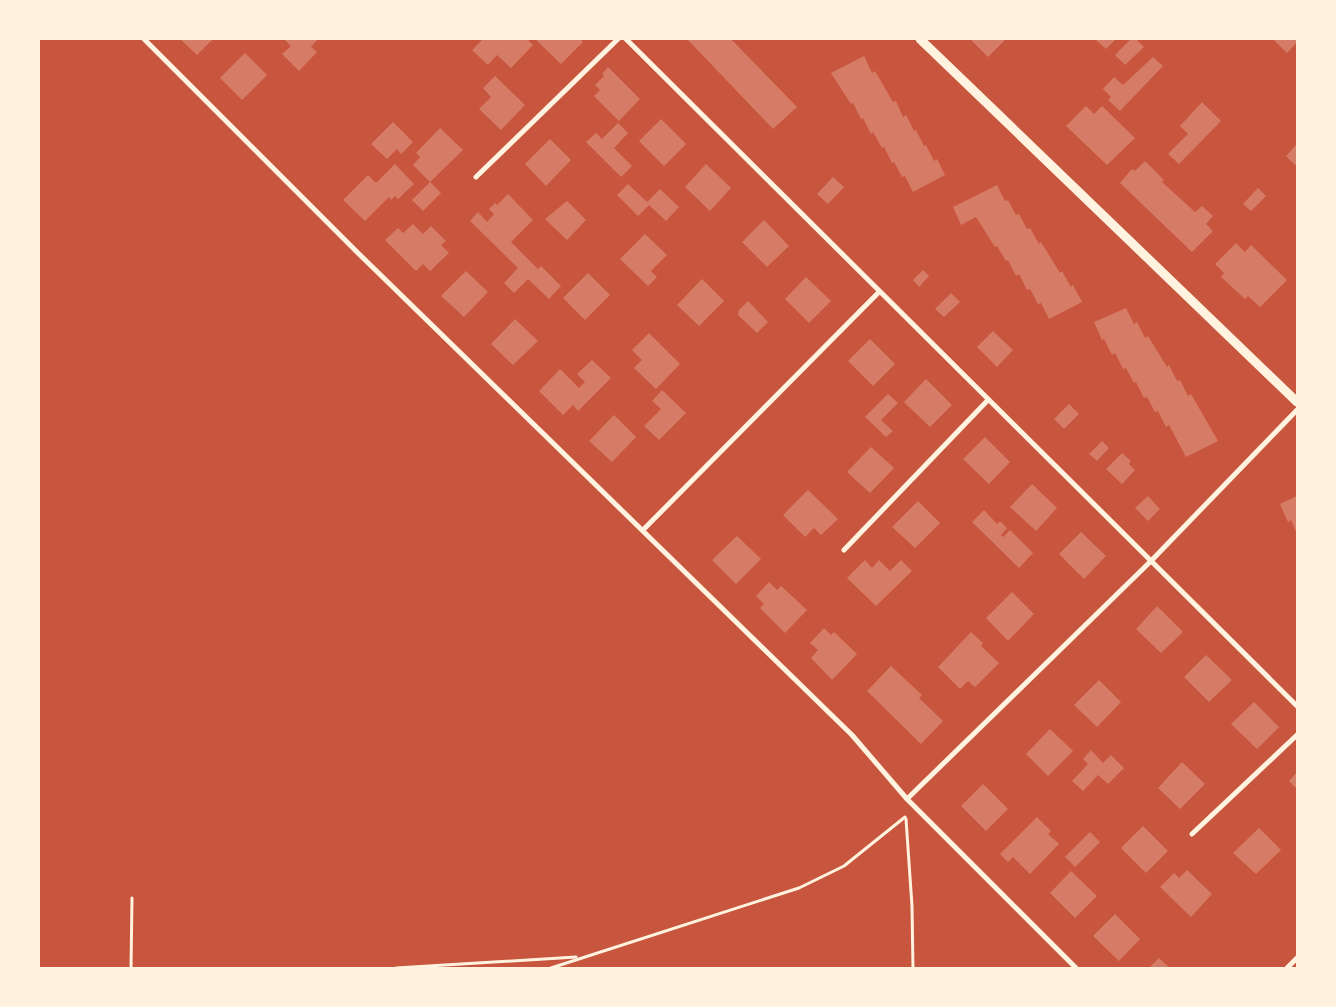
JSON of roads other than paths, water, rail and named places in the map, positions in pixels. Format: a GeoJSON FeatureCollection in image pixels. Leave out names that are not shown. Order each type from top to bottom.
{"type":"FeatureCollection","features":[{"type":"Feature","properties":{"kind":"street"},"geometry":{"type":"LineString","coordinates":[[144,39],[357,252],[852,735],[907,800],[1076,968]]}},
{"type":"Feature","properties":{"kind":"street"},"geometry":{"type":"LineString","coordinates":[[476,177],[618,39]]}},
{"type":"Feature","properties":{"kind":"street"},"geometry":{"type":"LineString","coordinates":[[626,39],[1297,706]]}},
{"type":"Feature","properties":{"kind":"street"},"geometry":{"type":"LineString","coordinates":[[920,39],[1297,402]]}},
{"type":"Feature","properties":{"kind":"street"},"geometry":{"type":"LineString","coordinates":[[643,530],[879,292]]}},
{"type":"Feature","properties":{"kind":"street"},"geometry":{"type":"LineString","coordinates":[[844,550],[988,400]]}},
{"type":"Feature","properties":{"kind":"street"},"geometry":{"type":"LineString","coordinates":[[907,800],[1151,561],[1297,410]]}},
{"type":"Feature","properties":{"kind":"street"},"geometry":{"type":"LineString","coordinates":[[1192,834],[1297,735]]}},
{"type":"Feature","properties":{"kind":"street"},"geometry":{"type":"LineString","coordinates":[[1287,968],[1297,958]]}}]}
